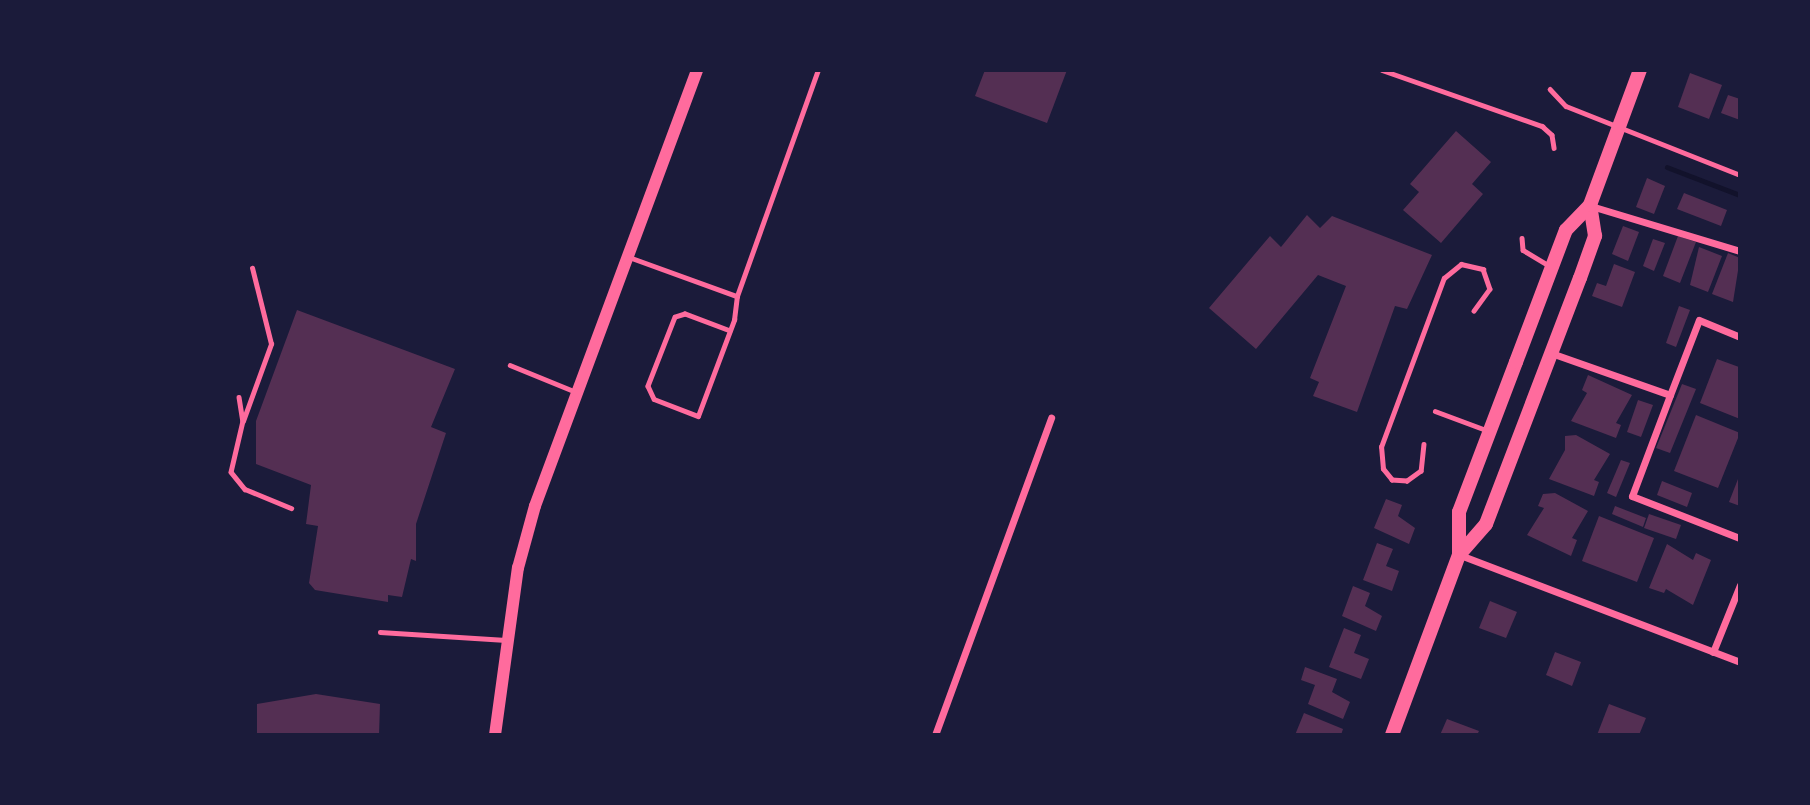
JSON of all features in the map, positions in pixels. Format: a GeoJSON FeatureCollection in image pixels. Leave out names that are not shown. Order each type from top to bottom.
{"type":"FeatureCollection","features":[{"type":"Feature","properties":{"kind":"main road"},"geometry":{"type":"LineString","coordinates":[[1392,735],[1459,555],[1460,512],[1566,230],[1590,205],[1640,70]]}},
{"type":"Feature","properties":{"kind":"main road"},"geometry":{"type":"LineString","coordinates":[[1459,555],[1486,524],[1595,236],[1590,205]]}},
{"type":"Feature","properties":{"kind":"street"},"geometry":{"type":"LineString","coordinates":[[495,735],[507,640],[534,506],[697,70]]}},
{"type":"Feature","properties":{"kind":"street"},"geometry":{"type":"LineString","coordinates":[[1590,205],[1740,251]]}},
{"type":"Feature","properties":{"kind":"street"},"geometry":{"type":"LineString","coordinates":[[1740,337],[1699,320],[1632,496],[1740,538]]}},
{"type":"Feature","properties":{"kind":"street"},"geometry":{"type":"LineString","coordinates":[[1549,353],[1670,394]]}},
{"type":"Feature","properties":{"kind":"street"},"geometry":{"type":"LineString","coordinates":[[935,735],[1051,418]]}},
{"type":"Feature","properties":{"kind":"street"},"geometry":{"type":"LineString","coordinates":[[1459,555],[1740,662]]}},
{"type":"Feature","properties":{"kind":"street"},"geometry":{"type":"LineString","coordinates":[[1713,652],[1740,585]]}},
{"type":"Feature","properties":{"kind":"lane"},"geometry":{"type":"LineString","coordinates":[[730,331],[685,314],[675,317],[648,386],[654,399],[698,416],[730,331],[737,296],[818,70]]}},
{"type":"Feature","properties":{"kind":"lane"},"geometry":{"type":"LineString","coordinates":[[1382,70],[1542,126],[1552,135],[1554,148]]}},
{"type":"Feature","properties":{"kind":"lane"},"geometry":{"type":"LineString","coordinates":[[1550,89],[1566,106],[1621,125],[1740,175]]}},
{"type":"Feature","properties":{"kind":"lane"},"geometry":{"type":"LineString","coordinates":[[1522,238],[1522,250],[1553,267]]}},
{"type":"Feature","properties":{"kind":"lane"},"geometry":{"type":"LineString","coordinates":[[628,257],[737,296]]}},
{"type":"Feature","properties":{"kind":"lane"},"geometry":{"type":"LineString","coordinates":[[1423,444],[1421,471],[1407,481],[1392,480],[1383,469],[1381,447],[1444,278],[1461,264],[1483,269],[1490,289],[1474,311]]}},
{"type":"Feature","properties":{"kind":"lane"},"geometry":{"type":"LineString","coordinates":[[252,268],[271,344],[243,421],[231,472],[245,489],[291,508]]}},
{"type":"Feature","properties":{"kind":"lane"},"geometry":{"type":"LineString","coordinates":[[510,365],[577,392]]}},
{"type":"Feature","properties":{"kind":"lane"},"geometry":{"type":"LineString","coordinates":[[239,397],[243,421]]}},
{"type":"Feature","properties":{"kind":"lane"},"geometry":{"type":"LineString","coordinates":[[1435,411],[1490,432]]}},
{"type":"Feature","properties":{"kind":"lane"},"geometry":{"type":"LineString","coordinates":[[380,632],[507,640]]}},
{"type":"Feature","properties":{"kind":"building"},"geometry":{"type":"Polygon","coordinates":[[[985,70],[1067,70],[1047,123],[975,96],[985,70]]]}},
{"type":"Feature","properties":{"kind":"building"},"geometry":{"type":"Polygon","coordinates":[[[1690,73],[1722,85],[1709,119],[1678,107],[1690,73]]]}},
{"type":"Feature","properties":{"kind":"building"},"geometry":{"type":"Polygon","coordinates":[[[1728,95],[1740,99],[1740,120],[1721,113],[1728,95]]]}},
{"type":"Feature","properties":{"kind":"building"},"geometry":{"type":"Polygon","coordinates":[[[1456,131],[1491,162],[1472,184],[1483,194],[1441,243],[1403,210],[1419,192],[1410,184],[1456,131]]]}},
{"type":"Feature","properties":{"kind":"building"},"geometry":{"type":"Polygon","coordinates":[[[1647,178],[1665,186],[1654,214],[1636,207],[1647,178]]]}},
{"type":"Feature","properties":{"kind":"building"},"geometry":{"type":"Polygon","coordinates":[[[1684,193],[1727,210],[1721,226],[1677,209],[1684,193]]]}},
{"type":"Feature","properties":{"kind":"building"},"geometry":{"type":"Polygon","coordinates":[[[1307,215],[1320,228],[1332,216],[1432,255],[1407,309],[1395,306],[1357,412],[1313,396],[1319,382],[1310,378],[1346,286],[1318,275],[1256,349],[1209,308],[1270,236],[1281,247],[1307,215]]]}},
{"type":"Feature","properties":{"kind":"building"},"geometry":{"type":"Polygon","coordinates":[[[1623,226],[1639,232],[1628,261],[1612,254],[1623,226]]]}},
{"type":"Feature","properties":{"kind":"building"},"geometry":{"type":"Polygon","coordinates":[[[1678,236],[1696,242],[1680,283],[1663,276],[1678,236]]]}},
{"type":"Feature","properties":{"kind":"building"},"geometry":{"type":"Polygon","coordinates":[[[1653,239],[1665,243],[1654,271],[1643,266],[1653,239]]]}},
{"type":"Feature","properties":{"kind":"building"},"geometry":{"type":"Polygon","coordinates":[[[1699,247],[1722,256],[1708,292],[1690,285],[1699,247]]]}},
{"type":"Feature","properties":{"kind":"building"},"geometry":{"type":"Polygon","coordinates":[[[1728,253],[1740,258],[1733,302],[1712,294],[1728,253]]]}},
{"type":"Feature","properties":{"kind":"building"},"geometry":{"type":"Polygon","coordinates":[[[1614,264],[1635,272],[1622,307],[1592,296],[1597,283],[1606,286],[1614,264]]]}},
{"type":"Feature","properties":{"kind":"building"},"geometry":{"type":"Polygon","coordinates":[[[1679,306],[1690,310],[1676,347],[1666,343],[1679,306]]]}},
{"type":"Feature","properties":{"kind":"building"},"geometry":{"type":"Polygon","coordinates":[[[297,310],[455,369],[431,427],[446,433],[416,524],[416,561],[411,559],[402,597],[388,595],[388,602],[315,590],[309,583],[318,526],[306,524],[311,485],[256,464],[256,421],[297,310]]]}},
{"type":"Feature","properties":{"kind":"building"},"geometry":{"type":"Polygon","coordinates":[[[1717,359],[1739,367],[1740,419],[1700,403],[1717,359]]]}},
{"type":"Feature","properties":{"kind":"building"},"geometry":{"type":"Polygon","coordinates":[[[1588,375],[1632,395],[1616,423],[1621,425],[1616,438],[1571,421],[1587,393],[1582,390],[1588,375]]]}},
{"type":"Feature","properties":{"kind":"building"},"geometry":{"type":"Polygon","coordinates":[[[1682,384],[1696,389],[1670,453],[1656,448],[1682,384]]]}},
{"type":"Feature","properties":{"kind":"building"},"geometry":{"type":"Polygon","coordinates":[[[1638,400],[1653,405],[1641,437],[1627,432],[1638,400]]]}},
{"type":"Feature","properties":{"kind":"building"},"geometry":{"type":"Polygon","coordinates":[[[1696,415],[1740,433],[1718,488],[1674,471],[1696,415]]]}},
{"type":"Feature","properties":{"kind":"building"},"geometry":{"type":"Polygon","coordinates":[[[1576,435],[1610,454],[1594,480],[1599,482],[1594,496],[1549,479],[1565,450],[1565,436],[1576,435]]]}},
{"type":"Feature","properties":{"kind":"building"},"geometry":{"type":"Polygon","coordinates":[[[1621,460],[1630,463],[1616,497],[1607,493],[1621,460]]]}},
{"type":"Feature","properties":{"kind":"building"},"geometry":{"type":"Polygon","coordinates":[[[1740,474],[1740,506],[1729,502],[1740,474]]]}},
{"type":"Feature","properties":{"kind":"building"},"geometry":{"type":"Polygon","coordinates":[[[1662,481],[1692,493],[1687,507],[1657,495],[1662,481]]]}},
{"type":"Feature","properties":{"kind":"building"},"geometry":{"type":"Polygon","coordinates":[[[1555,493],[1588,511],[1572,538],[1577,540],[1571,556],[1527,535],[1544,508],[1538,506],[1543,494],[1555,493]]]}},
{"type":"Feature","properties":{"kind":"building"},"geometry":{"type":"Polygon","coordinates":[[[1386,499],[1402,505],[1398,516],[1415,528],[1409,544],[1374,528],[1386,499]]]}},
{"type":"Feature","properties":{"kind":"building"},"geometry":{"type":"Polygon","coordinates":[[[1615,506],[1646,518],[1643,527],[1612,514],[1615,506]]]}},
{"type":"Feature","properties":{"kind":"building"},"geometry":{"type":"Polygon","coordinates":[[[1649,514],[1681,525],[1676,539],[1644,528],[1649,514]]]}},
{"type":"Feature","properties":{"kind":"building"},"geometry":{"type":"Polygon","coordinates":[[[1599,516],[1654,538],[1637,582],[1582,561],[1599,516]]]}},
{"type":"Feature","properties":{"kind":"building"},"geometry":{"type":"Polygon","coordinates":[[[1377,543],[1393,549],[1386,566],[1399,571],[1392,591],[1363,580],[1377,543]]]}},
{"type":"Feature","properties":{"kind":"building"},"geometry":{"type":"Polygon","coordinates":[[[1667,544],[1693,560],[1696,553],[1711,560],[1693,605],[1666,589],[1664,593],[1649,588],[1667,544]]]}},
{"type":"Feature","properties":{"kind":"building"},"geometry":{"type":"Polygon","coordinates":[[[1353,586],[1370,593],[1365,606],[1382,616],[1376,631],[1342,616],[1353,586]]]}},
{"type":"Feature","properties":{"kind":"building"},"geometry":{"type":"Polygon","coordinates":[[[1490,601],[1517,612],[1506,638],[1479,628],[1490,601]]]}},
{"type":"Feature","properties":{"kind":"building"},"geometry":{"type":"Polygon","coordinates":[[[1344,628],[1361,635],[1354,653],[1369,659],[1361,679],[1329,667],[1344,628]]]}},
{"type":"Feature","properties":{"kind":"building"},"geometry":{"type":"Polygon","coordinates":[[[1555,652],[1581,662],[1572,686],[1546,675],[1555,652]]]}},
{"type":"Feature","properties":{"kind":"building"},"geometry":{"type":"Polygon","coordinates":[[[1305,667],[1337,679],[1332,692],[1350,702],[1343,719],[1308,704],[1315,685],[1301,680],[1305,667]]]}},
{"type":"Feature","properties":{"kind":"building"},"geometry":{"type":"Polygon","coordinates":[[[316,694],[380,704],[379,735],[257,735],[257,704],[316,694]]]}},
{"type":"Feature","properties":{"kind":"building"},"geometry":{"type":"Polygon","coordinates":[[[1609,704],[1646,718],[1639,735],[1597,735],[1609,704]]]}},
{"type":"Feature","properties":{"kind":"building"},"geometry":{"type":"Polygon","coordinates":[[[1304,713],[1343,729],[1341,735],[1295,735],[1304,713]]]}},
{"type":"Feature","properties":{"kind":"building"},"geometry":{"type":"Polygon","coordinates":[[[1447,719],[1479,731],[1477,735],[1440,735],[1447,719]]]}},
{"type":"Feature","properties":{"kind":"waterway"},"geometry":{"type":"LineString","coordinates":[[1667,167],[1740,195]]}}]}
